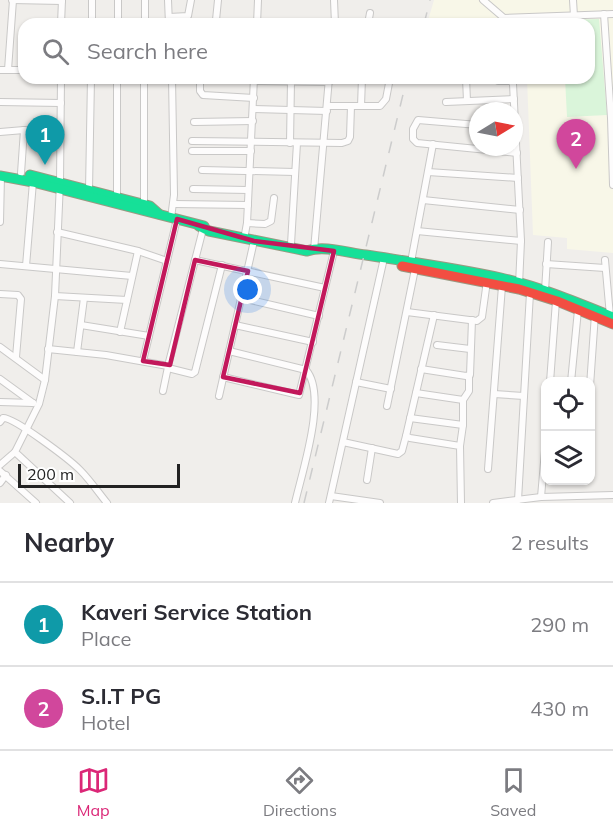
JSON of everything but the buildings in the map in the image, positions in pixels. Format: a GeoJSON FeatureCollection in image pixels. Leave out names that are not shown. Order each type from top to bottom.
{"type":"FeatureCollection","features":[{"type":"Feature","properties":{"kind":"street"},"geometry":{"type":"LineString","coordinates":[[8,70],[13,0],[62,1],[62,18]]}},
{"type":"Feature","properties":{"kind":"street"},"geometry":{"type":"LineString","coordinates":[[92,0],[92,18]]}},
{"type":"Feature","properties":{"kind":"street"},"geometry":{"type":"LineString","coordinates":[[118,0],[118,18]]}},
{"type":"Feature","properties":{"kind":"street"},"geometry":{"type":"LineString","coordinates":[[145,0],[145,18]]}},
{"type":"Feature","properties":{"kind":"street"},"geometry":{"type":"LineString","coordinates":[[168,0],[169,18]]}},
{"type":"Feature","properties":{"kind":"street"},"geometry":{"type":"LineString","coordinates":[[178,18],[188,16],[191,0]]}},
{"type":"Feature","properties":{"kind":"street"},"geometry":{"type":"LineString","coordinates":[[216,18],[218,0]]}},
{"type":"Feature","properties":{"kind":"street"},"geometry":{"type":"LineString","coordinates":[[257,18],[258,0]]}},
{"type":"Feature","properties":{"kind":"street"},"geometry":{"type":"LineString","coordinates":[[334,0],[335,18]]}},
{"type":"Feature","properties":{"kind":"street"},"geometry":{"type":"LineString","coordinates":[[483,0],[504,18],[613,14]]}},
{"type":"Feature","properties":{"kind":"street"},"geometry":{"type":"LineString","coordinates":[[573,0],[574,16]]}},
{"type":"Feature","properties":{"kind":"street"},"geometry":{"type":"LineString","coordinates":[[369,18],[370,13]]}},
{"type":"Feature","properties":{"kind":"street"},"geometry":{"type":"LineString","coordinates":[[604,14],[613,185]]}},
{"type":"Feature","properties":{"kind":"street"},"geometry":{"type":"LineString","coordinates":[[0,70],[18,70]]}},
{"type":"Feature","properties":{"kind":"street"},"geometry":{"type":"LineString","coordinates":[[0,465],[15,452],[45,380],[55,296],[60,84]]}},
{"type":"Feature","properties":{"kind":"street"},"geometry":{"type":"LineString","coordinates":[[89,190],[91,84]]}},
{"type":"Feature","properties":{"kind":"street"},"geometry":{"type":"LineString","coordinates":[[117,84],[117,198]]}},
{"type":"Feature","properties":{"kind":"street"},"geometry":{"type":"LineString","coordinates":[[144,84],[144,205]]}},
{"type":"Feature","properties":{"kind":"street"},"geometry":{"type":"LineString","coordinates":[[143,361],[167,261],[174,218],[172,84]]}},
{"type":"Feature","properties":{"kind":"street"},"geometry":{"type":"LineString","coordinates":[[200,84],[200,91],[203,95],[254,98]]}},
{"type":"Feature","properties":{"kind":"street"},"geometry":{"type":"LineString","coordinates":[[244,234],[247,223],[254,84]]}},
{"type":"Feature","properties":{"kind":"street"},"geometry":{"type":"LineString","coordinates":[[291,84],[295,172],[291,244]]}},
{"type":"Feature","properties":{"kind":"street"},"geometry":{"type":"LineString","coordinates":[[314,250],[329,84]]}},
{"type":"Feature","properties":{"kind":"street"},"geometry":{"type":"LineString","coordinates":[[361,106],[362,84]]}},
{"type":"Feature","properties":{"kind":"street"},"geometry":{"type":"LineString","coordinates":[[253,109],[376,107],[382,105],[389,84]]}},
{"type":"Feature","properties":{"kind":"street"},"geometry":{"type":"LineString","coordinates":[[466,84],[467,101]]}},
{"type":"Feature","properties":{"kind":"street"},"geometry":{"type":"LineString","coordinates":[[512,84],[514,102]]}},
{"type":"Feature","properties":{"kind":"street"},"geometry":{"type":"LineString","coordinates":[[446,102],[514,99]]}},
{"type":"Feature","properties":{"kind":"street"},"geometry":{"type":"LineString","coordinates":[[0,102],[61,103]]}},
{"type":"Feature","properties":{"kind":"street"},"geometry":{"type":"LineString","coordinates":[[192,141],[342,143],[348,141],[350,137],[351,106]]}},
{"type":"Feature","properties":{"kind":"street"},"geometry":{"type":"LineString","coordinates":[[469,124],[418,120],[413,129],[413,139],[417,143],[469,148]]}},
{"type":"Feature","properties":{"kind":"street"},"geometry":{"type":"LineString","coordinates":[[194,122],[253,121]]}},
{"type":"Feature","properties":{"kind":"street"},"geometry":{"type":"LineString","coordinates":[[0,132],[24,130],[60,133]]}},
{"type":"Feature","properties":{"kind":"street"},"geometry":{"type":"LineString","coordinates":[[21,173],[24,130]]}},
{"type":"Feature","properties":{"kind":"street"},"geometry":{"type":"LineString","coordinates":[[387,406],[407,312],[417,231],[433,144]]}},
{"type":"Feature","properties":{"kind":"street"},"geometry":{"type":"LineString","coordinates":[[192,151],[251,151]]}},
{"type":"Feature","properties":{"kind":"street"},"geometry":{"type":"LineString","coordinates":[[517,156],[521,241],[519,286]]}},
{"type":"Feature","properties":{"kind":"street"},"geometry":{"type":"LineString","coordinates":[[202,170],[295,172]]}},
{"type":"Feature","properties":{"kind":"street"},"geometry":{"type":"LineString","coordinates":[[428,172],[518,178]]}},
{"type":"Feature","properties":{"kind":"street"},"geometry":{"type":"LineString","coordinates":[[0,174],[21,173],[59,186],[254,241],[307,251],[334,251],[413,265],[472,272],[545,291],[595,314]]}},
{"type":"Feature","properties":{"kind":"street"},"geometry":{"type":"LineString","coordinates":[[0,174],[33,182],[89,190],[150,207],[159,214]]}},
{"type":"Feature","properties":{"kind":"street"},"geometry":{"type":"LineString","coordinates":[[0,174],[0,222]]}},
{"type":"Feature","properties":{"kind":"street"},"geometry":{"type":"LineString","coordinates":[[27,266],[33,182]]}},
{"type":"Feature","properties":{"kind":"street"},"geometry":{"type":"LineString","coordinates":[[193,189],[249,190]]}},
{"type":"Feature","properties":{"kind":"street"},"geometry":{"type":"LineString","coordinates":[[247,223],[265,224],[270,221],[274,198]]}},
{"type":"Feature","properties":{"kind":"street"},"geometry":{"type":"LineString","coordinates":[[423,200],[520,210]]}},
{"type":"Feature","properties":{"kind":"street"},"geometry":{"type":"LineString","coordinates":[[174,204],[248,204]]}},
{"type":"Feature","properties":{"kind":"street"},"geometry":{"type":"LineString","coordinates":[[201,227],[307,246],[314,250]]}},
{"type":"Feature","properties":{"kind":"street"},"geometry":{"type":"LineString","coordinates":[[163,391],[201,227]]}},
{"type":"Feature","properties":{"kind":"street"},"geometry":{"type":"LineString","coordinates":[[417,231],[521,241]]}},
{"type":"Feature","properties":{"kind":"street"},"geometry":{"type":"LineString","coordinates":[[57,232],[138,251],[167,261]]}},
{"type":"Feature","properties":{"kind":"street"},"geometry":{"type":"LineString","coordinates":[[219,396],[254,241]]}},
{"type":"Feature","properties":{"kind":"street"},"geometry":{"type":"LineString","coordinates":[[545,291],[548,242]]}},
{"type":"Feature","properties":{"kind":"street"},"geometry":{"type":"LineString","coordinates":[[120,332],[138,251]]}},
{"type":"Feature","properties":{"kind":"street"},"geometry":{"type":"LineString","coordinates":[[223,377],[298,395],[334,251]]}},
{"type":"Feature","properties":{"kind":"street"},"geometry":{"type":"LineString","coordinates":[[195,260],[325,288]]}},
{"type":"Feature","properties":{"kind":"street"},"geometry":{"type":"LineString","coordinates":[[380,503],[330,499],[382,260]]}},
{"type":"Feature","properties":{"kind":"street"},"geometry":{"type":"LineString","coordinates":[[413,265],[502,286],[519,286],[530,293],[612,319],[605,260]]}},
{"type":"Feature","properties":{"kind":"street"},"geometry":{"type":"LineString","coordinates":[[0,264],[132,276]]}},
{"type":"Feature","properties":{"kind":"street"},"geometry":{"type":"LineString","coordinates":[[546,264],[605,268]]}},
{"type":"Feature","properties":{"kind":"street"},"geometry":{"type":"LineString","coordinates":[[48,349],[143,361],[192,374],[195,372],[222,265]]}},
{"type":"Feature","properties":{"kind":"street"},"geometry":{"type":"LineString","coordinates":[[407,312],[477,321],[482,317],[488,281]]}},
{"type":"Feature","properties":{"kind":"street"},"geometry":{"type":"LineString","coordinates":[[488,470],[502,286]]}},
{"type":"Feature","properties":{"kind":"street"},"geometry":{"type":"LineString","coordinates":[[518,500],[530,293]]}},
{"type":"Feature","properties":{"kind":"street"},"geometry":{"type":"LineString","coordinates":[[0,294],[18,295],[21,299],[16,357]]}},
{"type":"Feature","properties":{"kind":"street"},"geometry":{"type":"LineString","coordinates":[[55,296],[127,300]]}},
{"type":"Feature","properties":{"kind":"street"},"geometry":{"type":"LineString","coordinates":[[77,352],[84,298]]}},
{"type":"Feature","properties":{"kind":"street"},"geometry":{"type":"LineString","coordinates":[[242,298],[319,316]]}},
{"type":"Feature","properties":{"kind":"street"},"geometry":{"type":"LineString","coordinates":[[550,377],[556,301]]}},
{"type":"Feature","properties":{"kind":"street"},"geometry":{"type":"LineString","coordinates":[[571,377],[578,310]]}},
{"type":"Feature","properties":{"kind":"street"},"geometry":{"type":"LineString","coordinates":[[592,377],[595,314]]}},
{"type":"Feature","properties":{"kind":"street"},"geometry":{"type":"LineString","coordinates":[[343,442],[400,453],[402,451],[434,315]]}},
{"type":"Feature","properties":{"kind":"street"},"geometry":{"type":"LineString","coordinates":[[461,503],[460,446],[463,400],[469,390],[471,372],[472,320]]}},
{"type":"Feature","properties":{"kind":"street"},"geometry":{"type":"LineString","coordinates":[[81,325],[149,336]]}},
{"type":"Feature","properties":{"kind":"street"},"geometry":{"type":"LineString","coordinates":[[235,325],[312,342]]}},
{"type":"Feature","properties":{"kind":"street"},"geometry":{"type":"LineString","coordinates":[[437,345],[470,349]]}},
{"type":"Feature","properties":{"kind":"street"},"geometry":{"type":"LineString","coordinates":[[0,347],[45,380]]}},
{"type":"Feature","properties":{"kind":"street"},"geometry":{"type":"LineString","coordinates":[[229,351],[306,370],[315,386],[316,406],[295,503]]}},
{"type":"Feature","properties":{"kind":"street"},"geometry":{"type":"LineString","coordinates":[[421,369],[469,376]]}},
{"type":"Feature","properties":{"kind":"street"},"geometry":{"type":"LineString","coordinates":[[0,379],[36,403]]}},
{"type":"Feature","properties":{"kind":"street"},"geometry":{"type":"LineString","coordinates":[[356,382],[391,389]]}},
{"type":"Feature","properties":{"kind":"street"},"geometry":{"type":"LineString","coordinates":[[416,393],[463,400]]}},
{"type":"Feature","properties":{"kind":"street"},"geometry":{"type":"LineString","coordinates":[[494,394],[524,396]]}},
{"type":"Feature","properties":{"kind":"street"},"geometry":{"type":"LineString","coordinates":[[0,402],[36,403]]}},
{"type":"Feature","properties":{"kind":"street"},"geometry":{"type":"LineString","coordinates":[[0,422],[3,418],[9,418],[78,468],[107,503]]}},
{"type":"Feature","properties":{"kind":"street"},"geometry":{"type":"LineString","coordinates":[[410,418],[463,425]]}},
{"type":"Feature","properties":{"kind":"street"},"geometry":{"type":"LineString","coordinates":[[406,436],[460,446]]}},
{"type":"Feature","properties":{"kind":"street"},"geometry":{"type":"LineString","coordinates":[[367,480],[372,448]]}},
{"type":"Feature","properties":{"kind":"street"},"geometry":{"type":"LineString","coordinates":[[15,452],[70,503]]}},
{"type":"Feature","properties":{"kind":"street"},"geometry":{"type":"LineString","coordinates":[[0,483],[3,473],[36,503]]}},
{"type":"Feature","properties":{"kind":"street"},"geometry":{"type":"LineString","coordinates":[[541,497],[542,485]]}},
{"type":"Feature","properties":{"kind":"street"},"geometry":{"type":"LineString","coordinates":[[493,503],[541,497],[555,500],[591,495],[613,495]]}},
{"type":"Feature","properties":{"kind":"street"},"geometry":{"type":"LineString","coordinates":[[591,495],[591,503]]}},
{"type":"Feature","properties":{"kind":"highlighted area"},"geometry":{"type":"Polygon","coordinates":[[[177,219],[254,241],[334,251],[300,393],[223,377],[248,271],[195,260],[170,365],[143,361],[177,219]]]}},
{"type":"Feature","properties":{"kind":"shaded area"},"geometry":{"type":"Polygon","coordinates":[[[434,0],[613,0],[613,253],[567,249],[567,238],[533,235],[527,84],[595,84],[595,18],[429,18],[434,0]]]}},
{"type":"Feature","properties":{"kind":"green space"},"geometry":{"type":"Polygon","coordinates":[[[595,19],[599,19],[607,115],[567,117],[565,84],[595,84],[595,19]]]}},
{"type":"Feature","properties":{"kind":"railway"},"geometry":{"type":"LineString","coordinates":[[426,18],[430,0]]}},
{"type":"Feature","properties":{"kind":"railway"},"geometry":{"type":"LineString","coordinates":[[304,503],[406,84]]}},
{"type":"Feature","properties":{"kind":"traffic: fast"},"geometry":{"type":"LineString","coordinates":[[30,175],[150,206],[159,214]]}},
{"type":"Feature","properties":{"kind":"traffic: fast"},"geometry":{"type":"LineString","coordinates":[[0,176],[33,182],[204,226]]}},
{"type":"Feature","properties":{"kind":"traffic: fast"},"geometry":{"type":"LineString","coordinates":[[199,226],[209,231],[307,251],[336,250],[501,278],[544,290],[613,317]]}},
{"type":"Feature","properties":{"kind":"traffic: jam"},"geometry":{"type":"LineString","coordinates":[[402,266],[519,289],[557,301],[613,324]]}},
{"type":"Feature","properties":{"kind":"place","name":"Kaveri Service Station"},"geometry":{"type":"Point","coordinates":[45,165]}},
{"type":"Feature","properties":{"kind":"place","name":"S.I.T PG"},"geometry":{"type":"Point","coordinates":[576,169]}}]}
